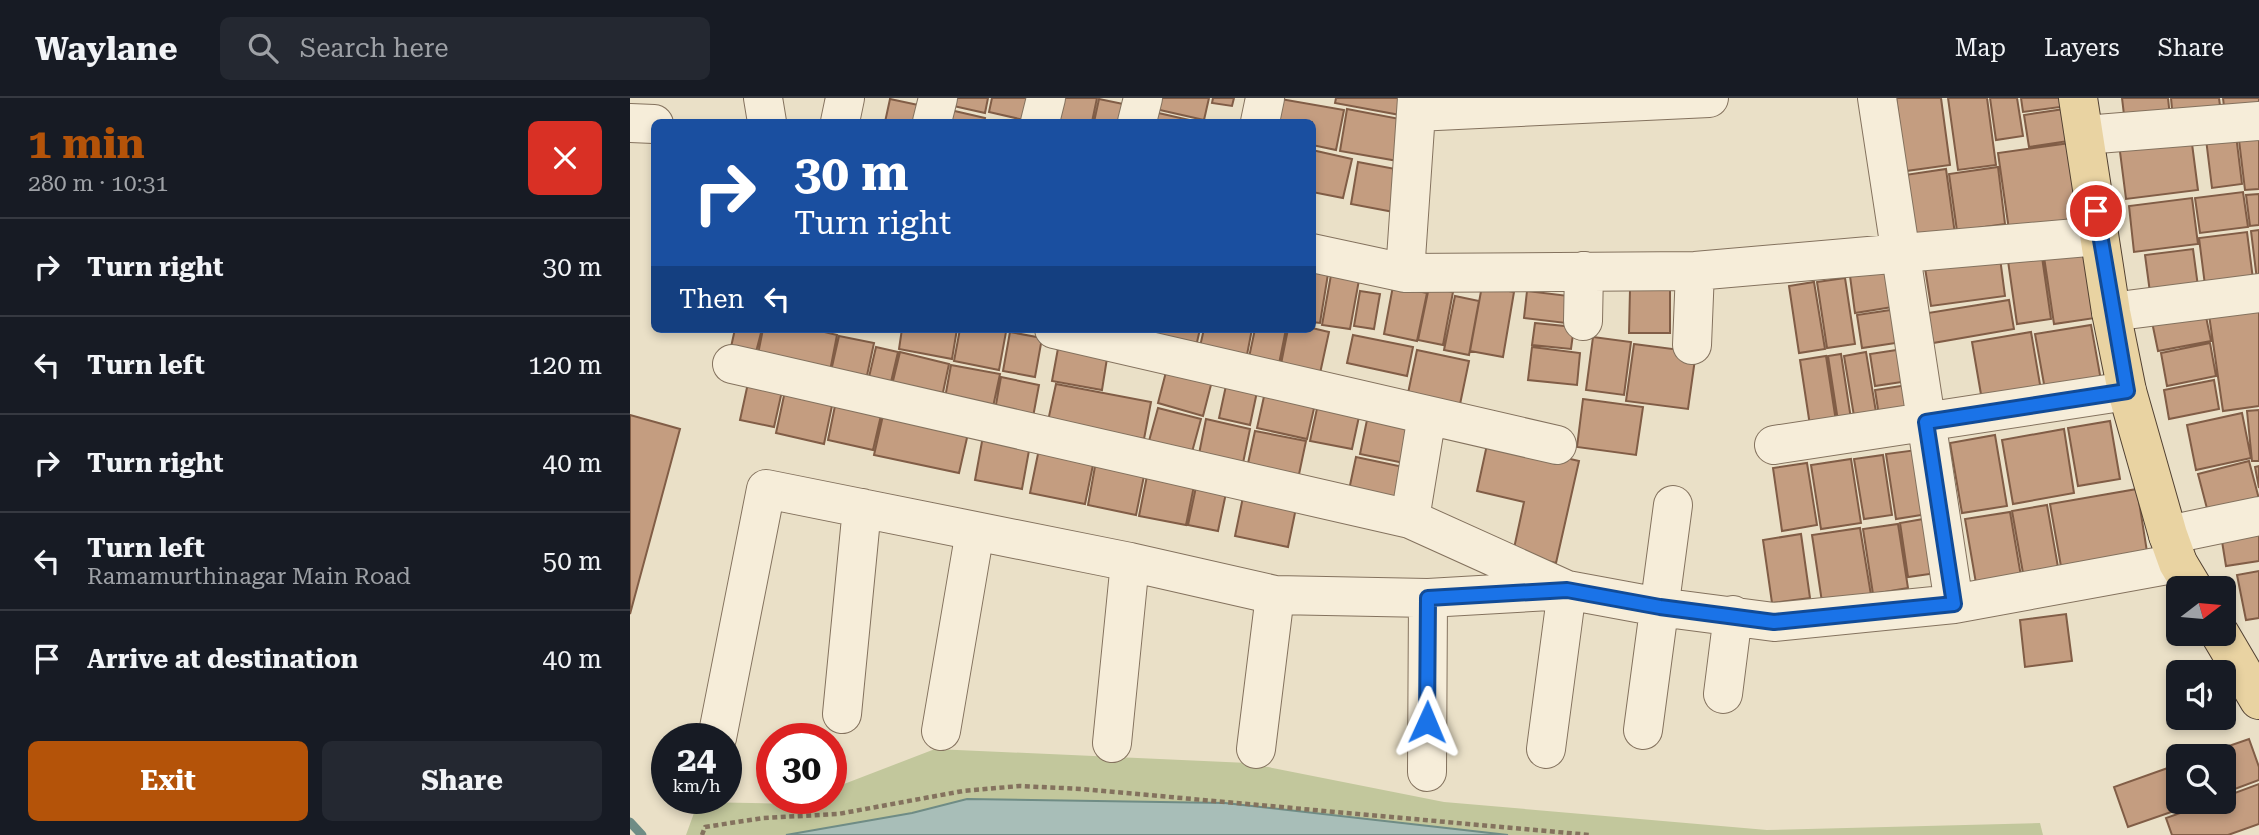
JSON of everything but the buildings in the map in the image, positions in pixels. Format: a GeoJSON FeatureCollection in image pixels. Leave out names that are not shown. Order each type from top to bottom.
{"type":"FeatureCollection","features":[{"type":"Feature","properties":{"kind":"main road"},"geometry":{"type":"LineString","coordinates":[[2078,98],[2111,312],[2127,391],[2180,562]]}},
{"type":"Feature","properties":{"kind":"main road"},"geometry":{"type":"LineString","coordinates":[[2227,646],[2258,696]]}},
{"type":"Feature","properties":{"kind":"street"},"geometry":{"type":"LineString","coordinates":[[763,98],[766,119]]}},
{"type":"Feature","properties":{"kind":"street"},"geometry":{"type":"LineString","coordinates":[[841,119],[845,98]]}},
{"type":"Feature","properties":{"kind":"street"},"geometry":{"type":"LineString","coordinates":[[933,119],[938,98]]}},
{"type":"Feature","properties":{"kind":"street"},"geometry":{"type":"LineString","coordinates":[[1041,119],[1046,98]]}},
{"type":"Feature","properties":{"kind":"street"},"geometry":{"type":"LineString","coordinates":[[1138,119],[1143,98]]}},
{"type":"Feature","properties":{"kind":"street"},"geometry":{"type":"LineString","coordinates":[[1261,119],[1265,98]]}},
{"type":"Feature","properties":{"kind":"street"},"geometry":{"type":"LineString","coordinates":[[1405,273],[1416,105],[1709,98]]}},
{"type":"Feature","properties":{"kind":"street"},"geometry":{"type":"LineString","coordinates":[[1877,98],[1954,604]]}},
{"type":"Feature","properties":{"kind":"street"},"geometry":{"type":"LineString","coordinates":[[2085,135],[2259,121]]}},
{"type":"Feature","properties":{"kind":"street"},"geometry":{"type":"LineString","coordinates":[[630,123],[651,124]]}},
{"type":"Feature","properties":{"kind":"street"},"geometry":{"type":"LineString","coordinates":[[1316,254],[1405,273],[1695,271],[2099,236]]}},
{"type":"Feature","properties":{"kind":"street"},"geometry":{"type":"LineString","coordinates":[[1583,321],[1584,271]]}},
{"type":"Feature","properties":{"kind":"street"},"geometry":{"type":"LineString","coordinates":[[1692,345],[1695,271]]}},
{"type":"Feature","properties":{"kind":"street"},"geometry":{"type":"LineString","coordinates":[[2111,312],[2259,293]]}},
{"type":"Feature","properties":{"kind":"street"},"geometry":{"type":"LineString","coordinates":[[1072,333],[1557,445]]}},
{"type":"Feature","properties":{"kind":"street"},"geometry":{"type":"LineString","coordinates":[[732,364],[1410,519],[1567,590]]}},
{"type":"Feature","properties":{"kind":"street"},"geometry":{"type":"LineString","coordinates":[[1774,445],[2127,391]]}},
{"type":"Feature","properties":{"kind":"street"},"geometry":{"type":"LineString","coordinates":[[1410,519],[1427,415]]}},
{"type":"Feature","properties":{"kind":"street"},"geometry":{"type":"LineString","coordinates":[[720,723],[766,489],[1130,562],[1275,595],[1428,598],[1567,590],[1660,607],[1774,622],[1954,604],[2180,562],[2259,516]]}},
{"type":"Feature","properties":{"kind":"street"},"geometry":{"type":"LineString","coordinates":[[1643,730],[1673,505]]}},
{"type":"Feature","properties":{"kind":"street"},"geometry":{"type":"LineString","coordinates":[[842,714],[862,508]]}},
{"type":"Feature","properties":{"kind":"street"},"geometry":{"type":"LineString","coordinates":[[941,731],[975,531]]}},
{"type":"Feature","properties":{"kind":"street"},"geometry":{"type":"LineString","coordinates":[[1112,743],[1130,562]]}},
{"type":"Feature","properties":{"kind":"street"},"geometry":{"type":"LineString","coordinates":[[1546,749],[1567,590]]}},
{"type":"Feature","properties":{"kind":"street"},"geometry":{"type":"LineString","coordinates":[[1256,749],[1275,595]]}},
{"type":"Feature","properties":{"kind":"street"},"geometry":{"type":"LineString","coordinates":[[1427,772],[1428,598]]}},
{"type":"Feature","properties":{"kind":"street"},"geometry":{"type":"LineString","coordinates":[[1723,694],[1733,615]]}},
{"type":"Feature","properties":{"kind":"path"},"geometry":{"type":"LineString","coordinates":[[702,835],[705,827],[744,820],[838,814],[963,792],[1020,786],[1083,789],[1590,835]]}},
{"type":"Feature","properties":{"kind":"green space"},"geometry":{"type":"Polygon","coordinates":[[[935,749],[1248,763],[1444,802],[1767,830],[2040,823],[2043,835],[1508,835],[1225,803],[967,799],[912,813],[786,835],[686,835],[694,814],[742,814],[742,803],[756,803],[756,814],[847,814],[847,783],[935,749]]]}},
{"type":"Feature","properties":{"kind":"water"},"geometry":{"type":"Polygon","coordinates":[[[967,799],[1225,803],[1508,835],[786,835],[912,813],[967,799]]]}},
{"type":"Feature","properties":{"kind":"waterway"},"geometry":{"type":"LineString","coordinates":[[630,822],[642,835]]}},
{"type":"Feature","properties":{"kind":"route"},"geometry":{"type":"LineString","coordinates":[[1427,722],[1428,598],[1567,590],[1660,607],[1774,622],[1954,604],[1926,422],[2127,391],[2111,312],[2096,211]]}}]}
